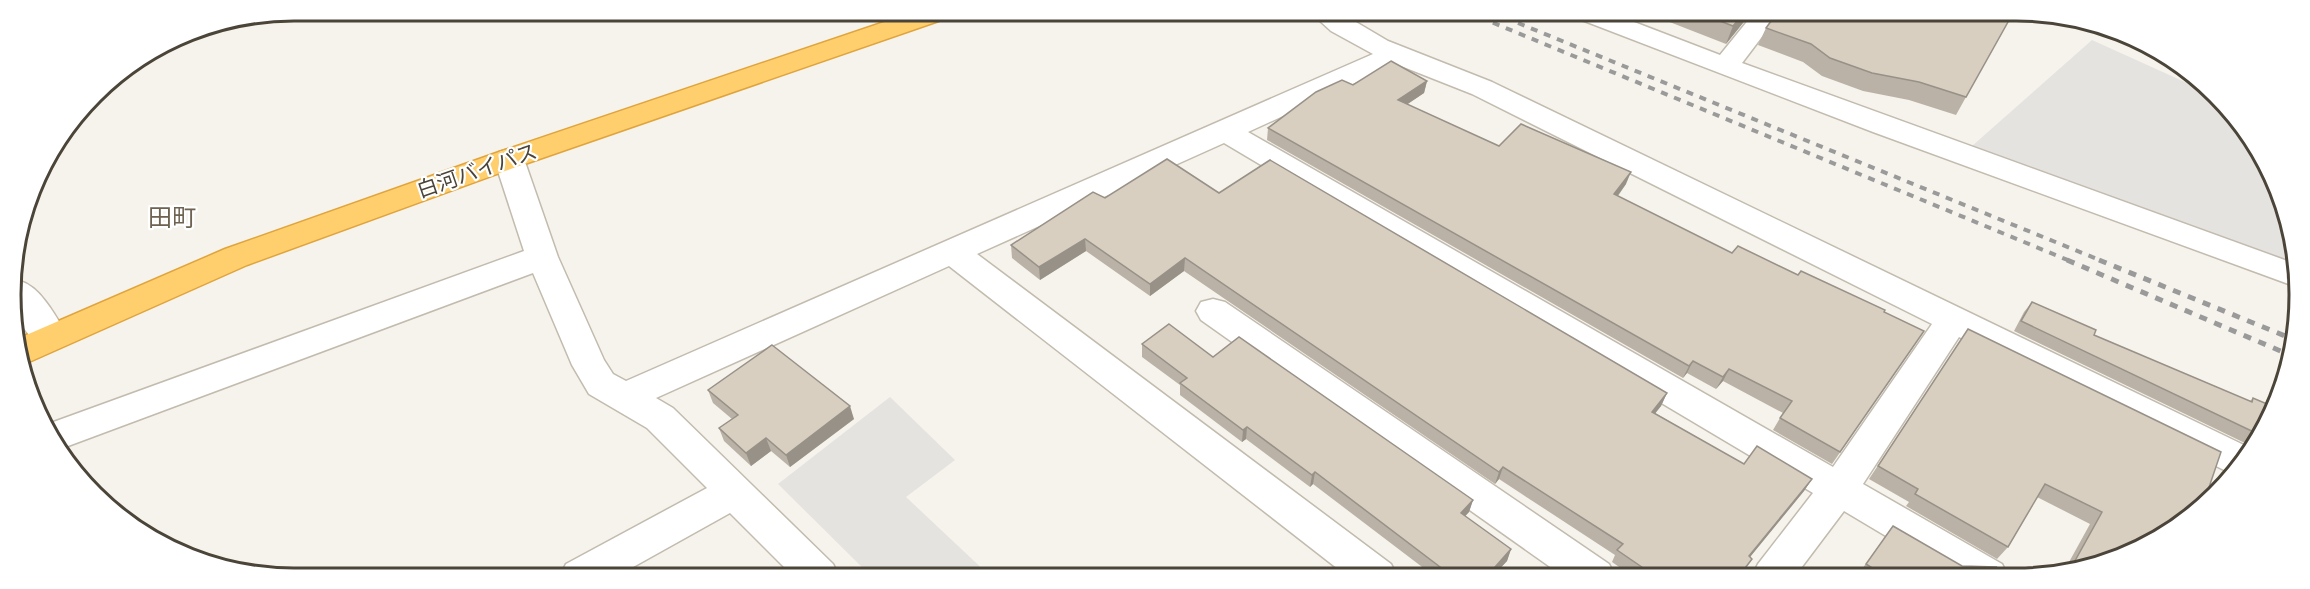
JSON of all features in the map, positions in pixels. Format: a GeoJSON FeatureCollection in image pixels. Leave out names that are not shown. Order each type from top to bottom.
{"type":"FeatureCollection","features":[{"type":"Feature","properties":{"kind":"highway","name":"白河バイパス"},"geometry":{"type":"LineString","coordinates":[[26,349],[236,257],[509,159],[915,21]]}},
{"type":"Feature","properties":{"kind":"street"},"geometry":{"type":"LineString","coordinates":[[1334,21],[1396,54],[1482,88],[2234,458]]}},
{"type":"Feature","properties":{"kind":"street"},"geometry":{"type":"LineString","coordinates":[[1607,21],[2288,273]]}},
{"type":"Feature","properties":{"kind":"street"},"geometry":{"type":"LineString","coordinates":[[1725,66],[1761,21]]}},
{"type":"Feature","properties":{"kind":"street"},"geometry":{"type":"LineString","coordinates":[[626,397],[951,251],[1227,132],[1396,54]]}},
{"type":"Feature","properties":{"kind":"street"},"geometry":{"type":"LineString","coordinates":[[1227,132],[1974,568]]}},
{"type":"Feature","properties":{"kind":"street"},"geometry":{"type":"LineString","coordinates":[[509,159],[543,257],[589,365],[601,384],[660,418],[811,568]]}},
{"type":"Feature","properties":{"kind":"street"},"geometry":{"type":"LineString","coordinates":[[951,251],[1367,568]]}},
{"type":"Feature","properties":{"kind":"street"},"geometry":{"type":"LineString","coordinates":[[60,435],[543,257]]}},
{"type":"Feature","properties":{"kind":"street"},"geometry":{"type":"LineString","coordinates":[[21,293],[51,337]]}},
{"type":"Feature","properties":{"kind":"street"},"geometry":{"type":"LineString","coordinates":[[1213,311],[1583,568]]}},
{"type":"Feature","properties":{"kind":"street"},"geometry":{"type":"LineString","coordinates":[[1778,568],[1838,490],[1953,319]]}},
{"type":"Feature","properties":{"kind":"street"},"geometry":{"type":"LineString","coordinates":[[595,568],[736,491]]}},
{"type":"Feature","properties":{"kind":"shaded area"},"geometry":{"type":"Polygon","coordinates":[[[2092,40],[2190,84],[2221,114],[2243,143],[2261,174],[2280,224],[2287,262],[2280,261],[1972,146],[2092,40]]]}},
{"type":"Feature","properties":{"kind":"shaded area"},"geometry":{"type":"Polygon","coordinates":[[[890,397],[955,460],[906,497],[981,568],[863,568],[778,484],[890,397]]]}},
{"type":"Feature","properties":{"kind":"building"},"geometry":{"type":"Polygon","coordinates":[[[1720,21],[1737,21],[1733,26],[1720,21]]]}},
{"type":"Feature","properties":{"kind":"building"},"geometry":{"type":"Polygon","coordinates":[[[1771,21],[2009,21],[1966,97],[1919,82],[1872,73],[1830,58],[1811,44],[1766,28],[1771,21]]]}},
{"type":"Feature","properties":{"kind":"building"},"geometry":{"type":"Polygon","coordinates":[[[1391,61],[1427,81],[1398,100],[1499,146],[1521,124],[1631,172],[1614,194],[1732,253],[1738,246],[1798,275],[1801,271],[1924,331],[1840,452],[1780,418],[1792,401],[1729,369],[1723,377],[1693,361],[1689,366],[1268,128],[1316,92],[1342,80],[1353,85],[1391,61]]]}},
{"type":"Feature","properties":{"kind":"building"},"geometry":{"type":"Polygon","coordinates":[[[1167,159],[1219,193],[1270,160],[1667,393],[1652,412],[1744,464],[1757,446],[1812,479],[1749,556],[1752,559],[1745,568],[1643,568],[1617,550],[1623,544],[1503,467],[1499,472],[1185,258],[1150,284],[1085,239],[1039,267],[1011,245],[1093,192],[1105,198],[1167,159]]]}},
{"type":"Feature","properties":{"kind":"building"},"geometry":{"type":"Polygon","coordinates":[[[2032,302],[2096,330],[2094,335],[2252,402],[2253,398],[2266,404],[2252,431],[2021,321],[2032,302]]]}},
{"type":"Feature","properties":{"kind":"building"},"geometry":{"type":"Polygon","coordinates":[[[1169,324],[1213,357],[1239,337],[1473,500],[1461,513],[1511,549],[1494,568],[1441,568],[1315,472],[1312,475],[1247,427],[1243,430],[1180,383],[1187,378],[1142,344],[1169,324]]]}},
{"type":"Feature","properties":{"kind":"building"},"geometry":{"type":"Polygon","coordinates":[[[1968,329],[2221,452],[2209,488],[2182,511],[2136,540],[2074,562],[2102,512],[2045,484],[2008,547],[1915,494],[1918,489],[1878,466],[1968,329]]]}},
{"type":"Feature","properties":{"kind":"building"},"geometry":{"type":"Polygon","coordinates":[[[772,345],[850,406],[786,455],[766,438],[746,453],[719,428],[738,415],[708,390],[772,345]]]}},
{"type":"Feature","properties":{"kind":"building"},"geometry":{"type":"Polygon","coordinates":[[[1893,526],[1962,566],[1996,567],[1872,568],[1866,564],[1893,526]]]}},
{"type":"Feature","properties":{"kind":"railway"},"geometry":{"type":"LineString","coordinates":[[1489,21],[2070,261]]}},
{"type":"Feature","properties":{"kind":"railway"},"geometry":{"type":"LineString","coordinates":[[1518,23],[2102,261]]}},
{"type":"Feature","properties":{"kind":"railway"},"geometry":{"type":"LineString","coordinates":[[2067,260],[2283,352]]}},
{"type":"Feature","properties":{"kind":"railway"},"geometry":{"type":"LineString","coordinates":[[2099,260],[2286,336]]}},
{"type":"Feature","properties":{"kind":"district","name":"田町"},"geometry":{"type":"Point","coordinates":[172,218]}}]}
